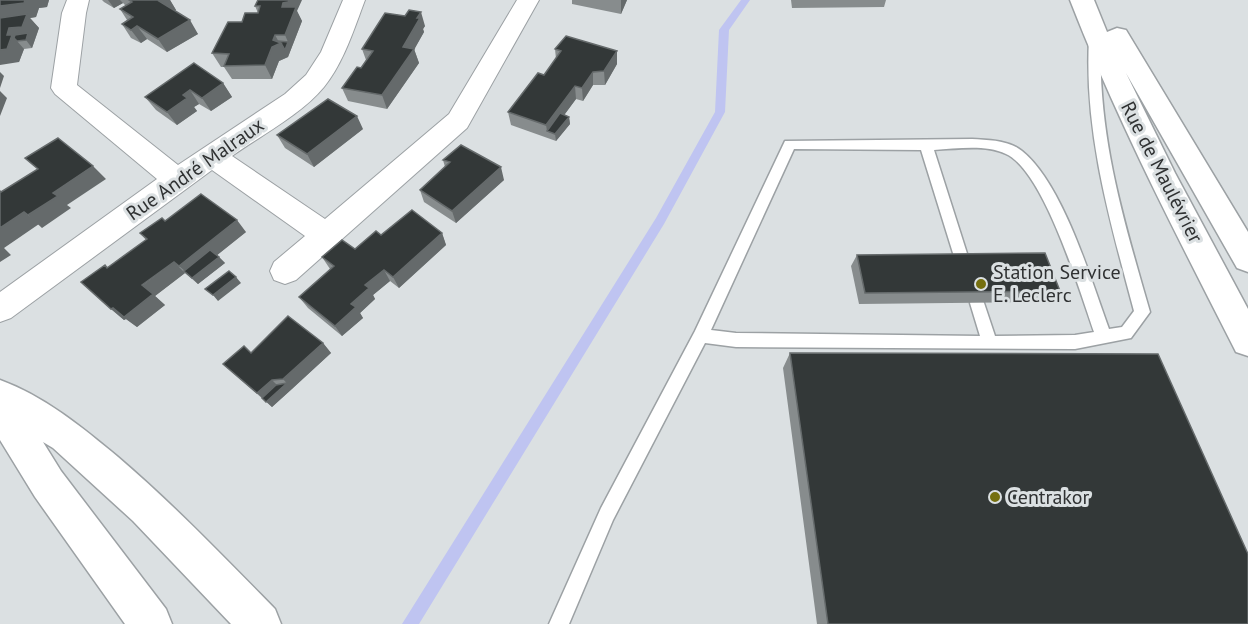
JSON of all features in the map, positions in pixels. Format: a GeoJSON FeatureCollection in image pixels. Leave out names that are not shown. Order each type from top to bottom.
{"type":"FeatureCollection","features":[{"type":"Feature","properties":{"kind":"main road","name":"Rue de Maulévrier"},"geometry":{"type":"LineString","coordinates":[[1082,0],[1095,35],[1132,114],[1248,341]]}},
{"type":"Feature","properties":{"kind":"main road","name":"Rue de Maulévrier"},"geometry":{"type":"LineString","coordinates":[[1094,0],[1117,35],[1248,259]]}},
{"type":"Feature","properties":{"kind":"main road"},"geometry":{"type":"LineString","coordinates":[[0,396],[66,436],[147,507],[260,624]]}},
{"type":"Feature","properties":{"kind":"main road"},"geometry":{"type":"LineString","coordinates":[[0,406],[48,484],[151,624]]}},
{"type":"Feature","properties":{"kind":"street"},"geometry":{"type":"LineString","coordinates":[[78,0],[74,13],[64,88],[177,180]]}},
{"type":"Feature","properties":{"kind":"street","name":"Rue André Malraux"},"geometry":{"type":"LineString","coordinates":[[0,309],[177,180],[294,100],[315,81],[333,52],[354,0]]}},
{"type":"Feature","properties":{"kind":"street"},"geometry":{"type":"LineString","coordinates":[[285,271],[458,121],[528,0]]}},
{"type":"Feature","properties":{"kind":"street"},"geometry":{"type":"LineString","coordinates":[[213,157],[327,236]]}},
{"type":"Feature","properties":{"kind":"lane"},"geometry":{"type":"LineString","coordinates":[[700,336],[736,340],[990,343],[1075,342],[1126,333],[1142,312],[1104,157],[1092,71],[1095,35]]}},
{"type":"Feature","properties":{"kind":"lane"},"geometry":{"type":"LineString","coordinates":[[559,624],[608,514],[700,336],[790,144],[985,144],[1015,152],[1036,174],[1052,205],[1104,337]]}},
{"type":"Feature","properties":{"kind":"lane"},"geometry":{"type":"LineString","coordinates":[[926,145],[964,266]]}},
{"type":"Feature","properties":{"kind":"lane"},"geometry":{"type":"LineString","coordinates":[[977,303],[990,343]]}},
{"type":"Feature","properties":{"kind":"building"},"geometry":{"type":"Polygon","coordinates":[[[0,0],[25,0],[24,3],[0,6],[0,0]]]}},
{"type":"Feature","properties":{"kind":"building"},"geometry":{"type":"Polygon","coordinates":[[[129,0],[161,0],[159,1],[190,20],[158,39],[137,26],[131,30],[122,24],[133,17],[120,9],[132,2],[129,0]]]}},
{"type":"Feature","properties":{"kind":"building"},"geometry":{"type":"Polygon","coordinates":[[[258,0],[289,0],[283,3],[282,7],[296,7],[285,35],[275,35],[273,40],[281,43],[272,47],[265,65],[224,66],[229,54],[212,53],[228,22],[242,22],[245,13],[258,13],[260,6],[255,6],[258,0]]]}},
{"type":"Feature","properties":{"kind":"building"},"geometry":{"type":"Polygon","coordinates":[[[409,10],[421,12],[417,18],[420,18],[403,47],[414,49],[382,95],[342,88],[357,67],[361,68],[373,51],[362,49],[385,13],[405,16],[409,10]]]}},
{"type":"Feature","properties":{"kind":"building"},"geometry":{"type":"Polygon","coordinates":[[[27,14],[22,27],[9,28],[7,35],[12,35],[7,49],[0,50],[0,18],[27,14]]]}},
{"type":"Feature","properties":{"kind":"building"},"geometry":{"type":"Polygon","coordinates":[[[28,33],[26,40],[17,41],[14,38],[15,35],[28,33]]]}},
{"type":"Feature","properties":{"kind":"building"},"geometry":{"type":"Polygon","coordinates":[[[566,36],[617,51],[604,71],[593,72],[582,88],[575,86],[546,125],[508,112],[538,73],[544,75],[561,51],[555,49],[566,36]]]}},
{"type":"Feature","properties":{"kind":"building"},"geometry":{"type":"Polygon","coordinates":[[[278,41],[288,42],[285,50],[281,43],[278,41]]]}},
{"type":"Feature","properties":{"kind":"building"},"geometry":{"type":"Polygon","coordinates":[[[194,63],[223,83],[202,98],[190,90],[183,95],[187,98],[167,112],[145,97],[194,63]]]}},
{"type":"Feature","properties":{"kind":"building"},"geometry":{"type":"Polygon","coordinates":[[[328,99],[357,116],[307,154],[277,135],[328,99]]]}},
{"type":"Feature","properties":{"kind":"building"},"geometry":{"type":"Polygon","coordinates":[[[560,113],[569,117],[555,134],[547,131],[560,113]]]}},
{"type":"Feature","properties":{"kind":"building"},"geometry":{"type":"Polygon","coordinates":[[[58,138],[93,166],[53,193],[58,196],[28,215],[24,212],[0,228],[0,191],[38,169],[25,158],[58,138]]]}},
{"type":"Feature","properties":{"kind":"building"},"geometry":{"type":"Polygon","coordinates":[[[461,145],[501,167],[452,211],[420,190],[450,162],[443,160],[461,145]]]}},
{"type":"Feature","properties":{"kind":"building"},"geometry":{"type":"Polygon","coordinates":[[[201,194],[237,220],[179,266],[174,262],[142,285],[153,294],[124,317],[113,308],[111,309],[81,282],[105,265],[107,268],[147,239],[140,233],[162,218],[165,221],[201,194]]]}},
{"type":"Feature","properties":{"kind":"building"},"geometry":{"type":"Polygon","coordinates":[[[412,210],[442,233],[393,277],[384,270],[365,285],[369,288],[351,304],[356,307],[335,326],[299,297],[334,266],[322,257],[342,240],[355,249],[376,231],[381,235],[412,210]]]}},
{"type":"Feature","properties":{"kind":"building"},"geometry":{"type":"Polygon","coordinates":[[[210,250],[219,257],[192,278],[184,271],[210,250]]]}},
{"type":"Feature","properties":{"kind":"building"},"geometry":{"type":"Polygon","coordinates":[[[1045,253],[1060,291],[865,293],[857,255],[1045,253]]]}},
{"type":"Feature","properties":{"kind":"building"},"geometry":{"type":"Polygon","coordinates":[[[229,271],[236,277],[213,295],[205,289],[229,271]]]}},
{"type":"Feature","properties":{"kind":"building"},"geometry":{"type":"Polygon","coordinates":[[[288,316],[323,343],[283,379],[272,380],[257,393],[223,364],[244,346],[251,353],[288,316]]]}},
{"type":"Feature","properties":{"kind":"building","name":"Centrakor"},"geometry":{"type":"Polygon","coordinates":[[[790,353],[1158,354],[1248,554],[1248,624],[828,624],[790,353]]]}},
{"type":"Feature","properties":{"kind":"building"},"geometry":{"type":"Polygon","coordinates":[[[287,383],[266,402],[262,398],[276,385],[287,383]]]}},
{"type":"Feature","properties":{"kind":"waterway"},"geometry":{"type":"LineString","coordinates":[[410,624],[660,221],[720,112],[724,30],[746,0]]}},
{"type":"Feature","properties":{"kind":"place","name":"Station Service E. Leclerc"},"geometry":{"type":"Point","coordinates":[981,284]}},
{"type":"Feature","properties":{"kind":"place","name":"Centrakor"},"geometry":{"type":"Point","coordinates":[995,497]}}]}
